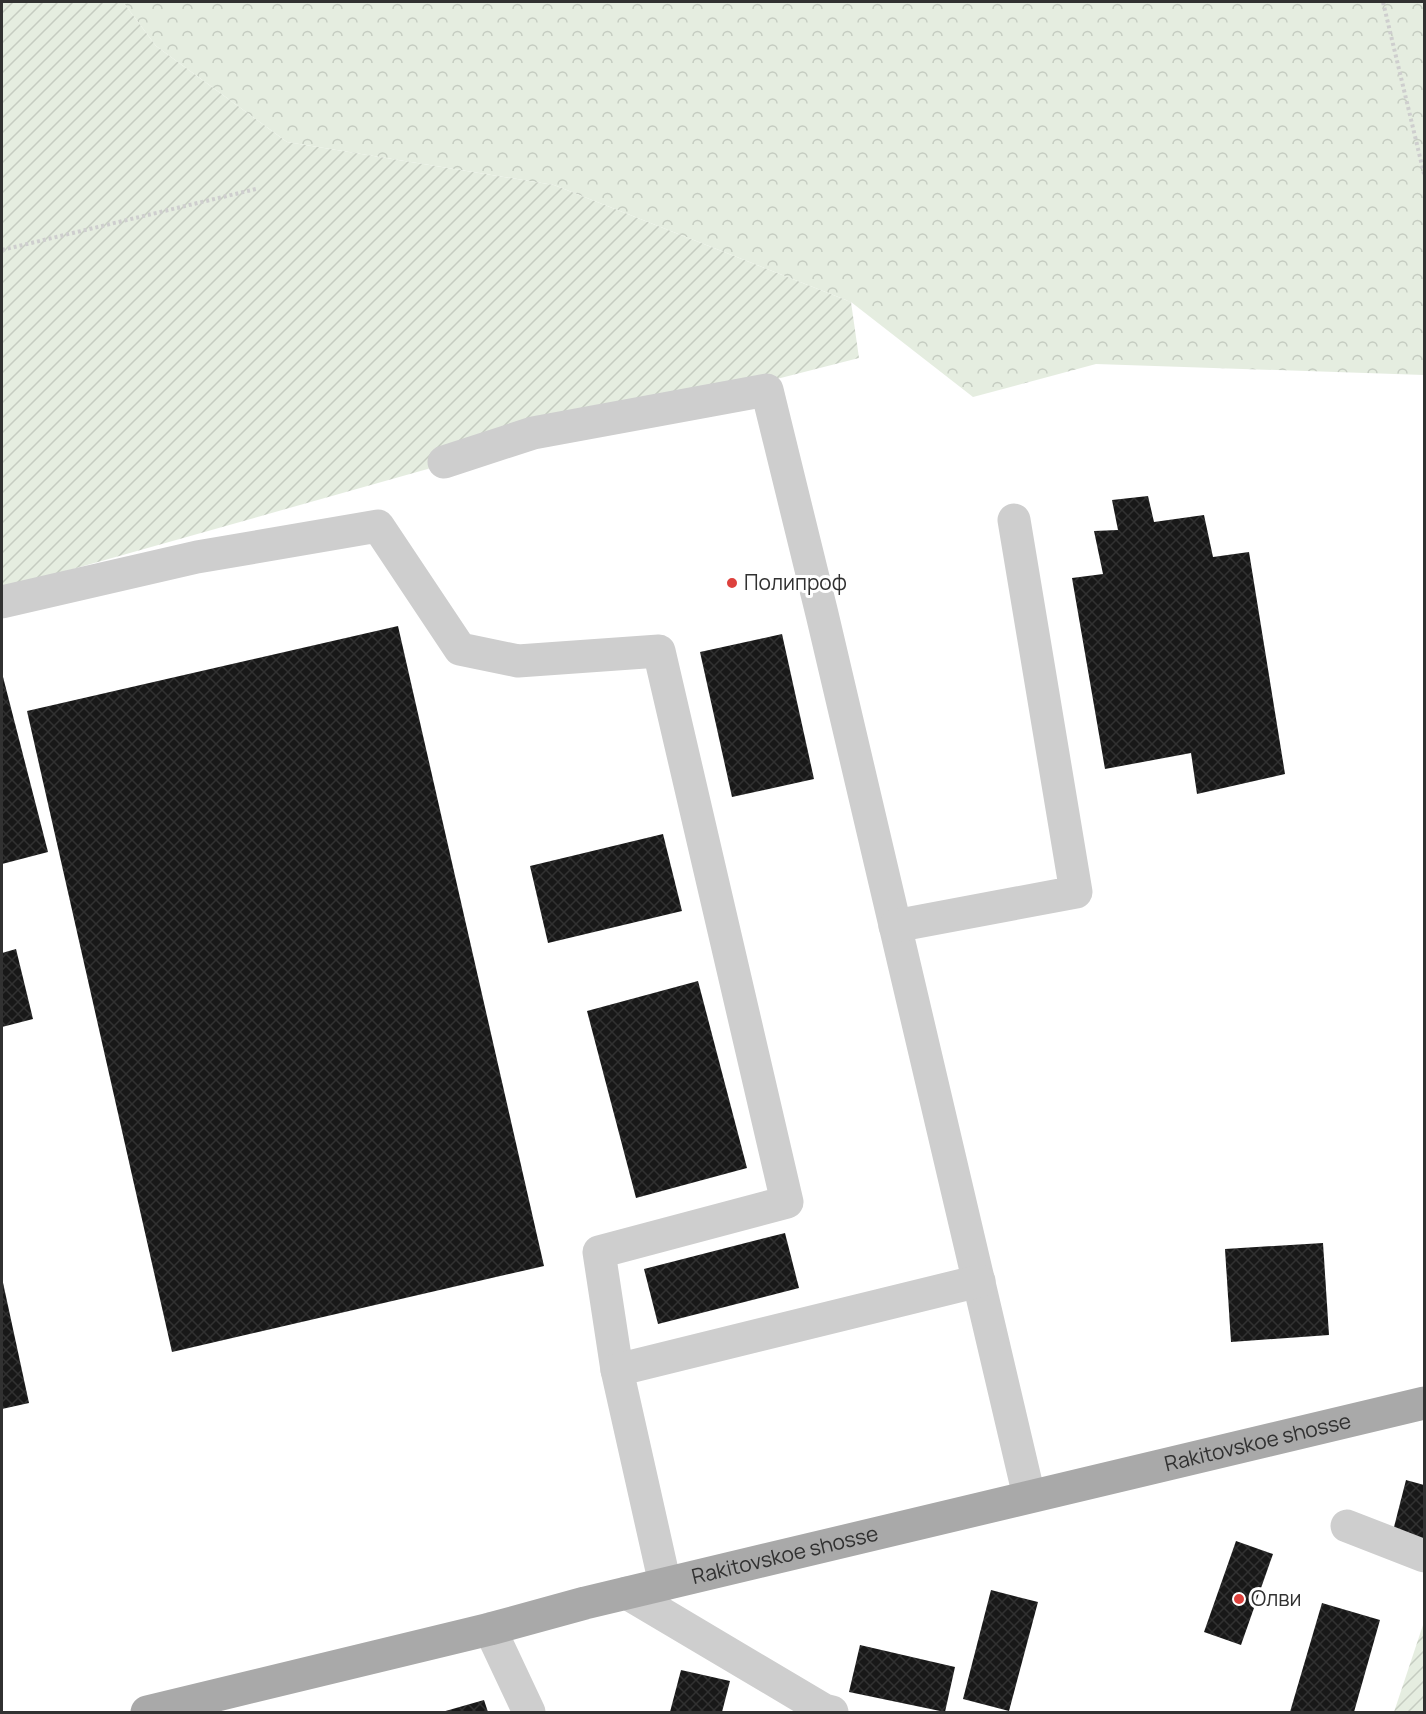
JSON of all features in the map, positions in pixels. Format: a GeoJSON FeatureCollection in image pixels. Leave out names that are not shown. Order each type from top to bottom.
{"type":"FeatureCollection","features":[{"type":"Feature","properties":{"kind":"main road","name":"Rakitovskoe shosse"},"geometry":{"type":"LineString","coordinates":[[147,1713],[627,1593],[1425,1403]]}},
{"type":"Feature","properties":{"kind":"street"},"geometry":{"type":"LineString","coordinates":[[444,462],[533,433],[767,390],[1029,1496]]}},
{"type":"Feature","properties":{"kind":"street"},"geometry":{"type":"LineString","coordinates":[[895,926],[1076,892],[1014,520]]}},
{"type":"Feature","properties":{"kind":"street"},"geometry":{"type":"LineString","coordinates":[[2,602],[197,557],[378,526],[460,649],[518,661],[659,651],[787,1202],[599,1252],[617,1370],[665,1584]]}},
{"type":"Feature","properties":{"kind":"street"},"geometry":{"type":"LineString","coordinates":[[617,1370],[979,1281]]}},
{"type":"Feature","properties":{"kind":"street"},"geometry":{"type":"LineString","coordinates":[[1347,1526],[1425,1556]]}},
{"type":"Feature","properties":{"kind":"street"},"geometry":{"type":"LineString","coordinates":[[627,1593],[832,1713]]}},
{"type":"Feature","properties":{"kind":"street"},"geometry":{"type":"LineString","coordinates":[[490,1629],[529,1713]]}},
{"type":"Feature","properties":{"kind":"path"},"geometry":{"type":"LineString","coordinates":[[1383,2],[1425,174]]}},
{"type":"Feature","properties":{"kind":"path"},"geometry":{"type":"LineString","coordinates":[[2,250],[256,189]]}},
{"type":"Feature","properties":{"kind":"green space"},"geometry":{"type":"Polygon","coordinates":[[[2,2],[123,2],[156,46],[287,142],[554,185],[851,302],[859,358],[456,461],[2,589],[2,2]]]}},
{"type":"Feature","properties":{"kind":"green space"},"geometry":{"type":"Polygon","coordinates":[[[123,2],[1424,2],[1424,375],[1096,364],[973,397],[851,302],[554,185],[287,142],[156,46],[123,2]]]}},
{"type":"Feature","properties":{"kind":"green space"},"geometry":{"type":"Polygon","coordinates":[[[1424,1622],[1424,1712],[1394,1712],[1424,1622]]]}},
{"type":"Feature","properties":{"kind":"building"},"geometry":{"type":"Polygon","coordinates":[[[1148,496],[1154,522],[1204,515],[1213,557],[1249,552],[1285,774],[1197,794],[1191,753],[1105,769],[1072,578],[1103,574],[1094,531],[1118,530],[1112,500],[1148,496]]]}},
{"type":"Feature","properties":{"kind":"building"},"geometry":{"type":"Polygon","coordinates":[[[398,626],[544,1266],[172,1352],[27,711],[398,626]]]}},
{"type":"Feature","properties":{"kind":"building"},"geometry":{"type":"Polygon","coordinates":[[[782,634],[814,779],[732,797],[700,652],[782,634]]]}},
{"type":"Feature","properties":{"kind":"building"},"geometry":{"type":"Polygon","coordinates":[[[2,673],[48,852],[2,864],[2,673]]]}},
{"type":"Feature","properties":{"kind":"building"},"geometry":{"type":"Polygon","coordinates":[[[663,834],[682,911],[548,943],[530,866],[663,834]]]}},
{"type":"Feature","properties":{"kind":"building"},"geometry":{"type":"Polygon","coordinates":[[[16,949],[33,1019],[2,1027],[2,953],[16,949]]]}},
{"type":"Feature","properties":{"kind":"building"},"geometry":{"type":"Polygon","coordinates":[[[698,981],[747,1168],[636,1198],[587,1011],[698,981]]]}},
{"type":"Feature","properties":{"kind":"building"},"geometry":{"type":"Polygon","coordinates":[[[785,1233],[799,1288],[658,1324],[644,1269],[785,1233]]]}},
{"type":"Feature","properties":{"kind":"building"},"geometry":{"type":"Polygon","coordinates":[[[1323,1243],[1329,1335],[1231,1342],[1225,1249],[1323,1243]]]}},
{"type":"Feature","properties":{"kind":"building"},"geometry":{"type":"Polygon","coordinates":[[[2,1278],[29,1403],[2,1409],[2,1278]]]}},
{"type":"Feature","properties":{"kind":"building"},"geometry":{"type":"Polygon","coordinates":[[[1406,1480],[1424,1485],[1424,1540],[1393,1531],[1406,1480]]]}},
{"type":"Feature","properties":{"kind":"building"},"geometry":{"type":"Polygon","coordinates":[[[1236,1541],[1273,1554],[1241,1645],[1204,1632],[1236,1541]]]}},
{"type":"Feature","properties":{"kind":"building"},"geometry":{"type":"Polygon","coordinates":[[[991,1590],[1038,1602],[1009,1711],[963,1699],[991,1590]]]}},
{"type":"Feature","properties":{"kind":"building"},"geometry":{"type":"Polygon","coordinates":[[[1322,1603],[1380,1620],[1354,1712],[1290,1712],[1322,1603]]]}},
{"type":"Feature","properties":{"kind":"building"},"geometry":{"type":"Polygon","coordinates":[[[860,1645],[955,1667],[945,1712],[849,1692],[860,1645]]]}},
{"type":"Feature","properties":{"kind":"building"},"geometry":{"type":"Polygon","coordinates":[[[681,1670],[730,1681],[722,1712],[670,1712],[681,1670]]]}},
{"type":"Feature","properties":{"kind":"building"},"geometry":{"type":"Polygon","coordinates":[[[484,1700],[488,1712],[442,1712],[484,1700]]]}},
{"type":"Feature","properties":{"kind":"place","name":"Полипроф"},"geometry":{"type":"Point","coordinates":[732,583]}},
{"type":"Feature","properties":{"kind":"place","name":"Олви"},"geometry":{"type":"Point","coordinates":[1239,1599]}}]}
